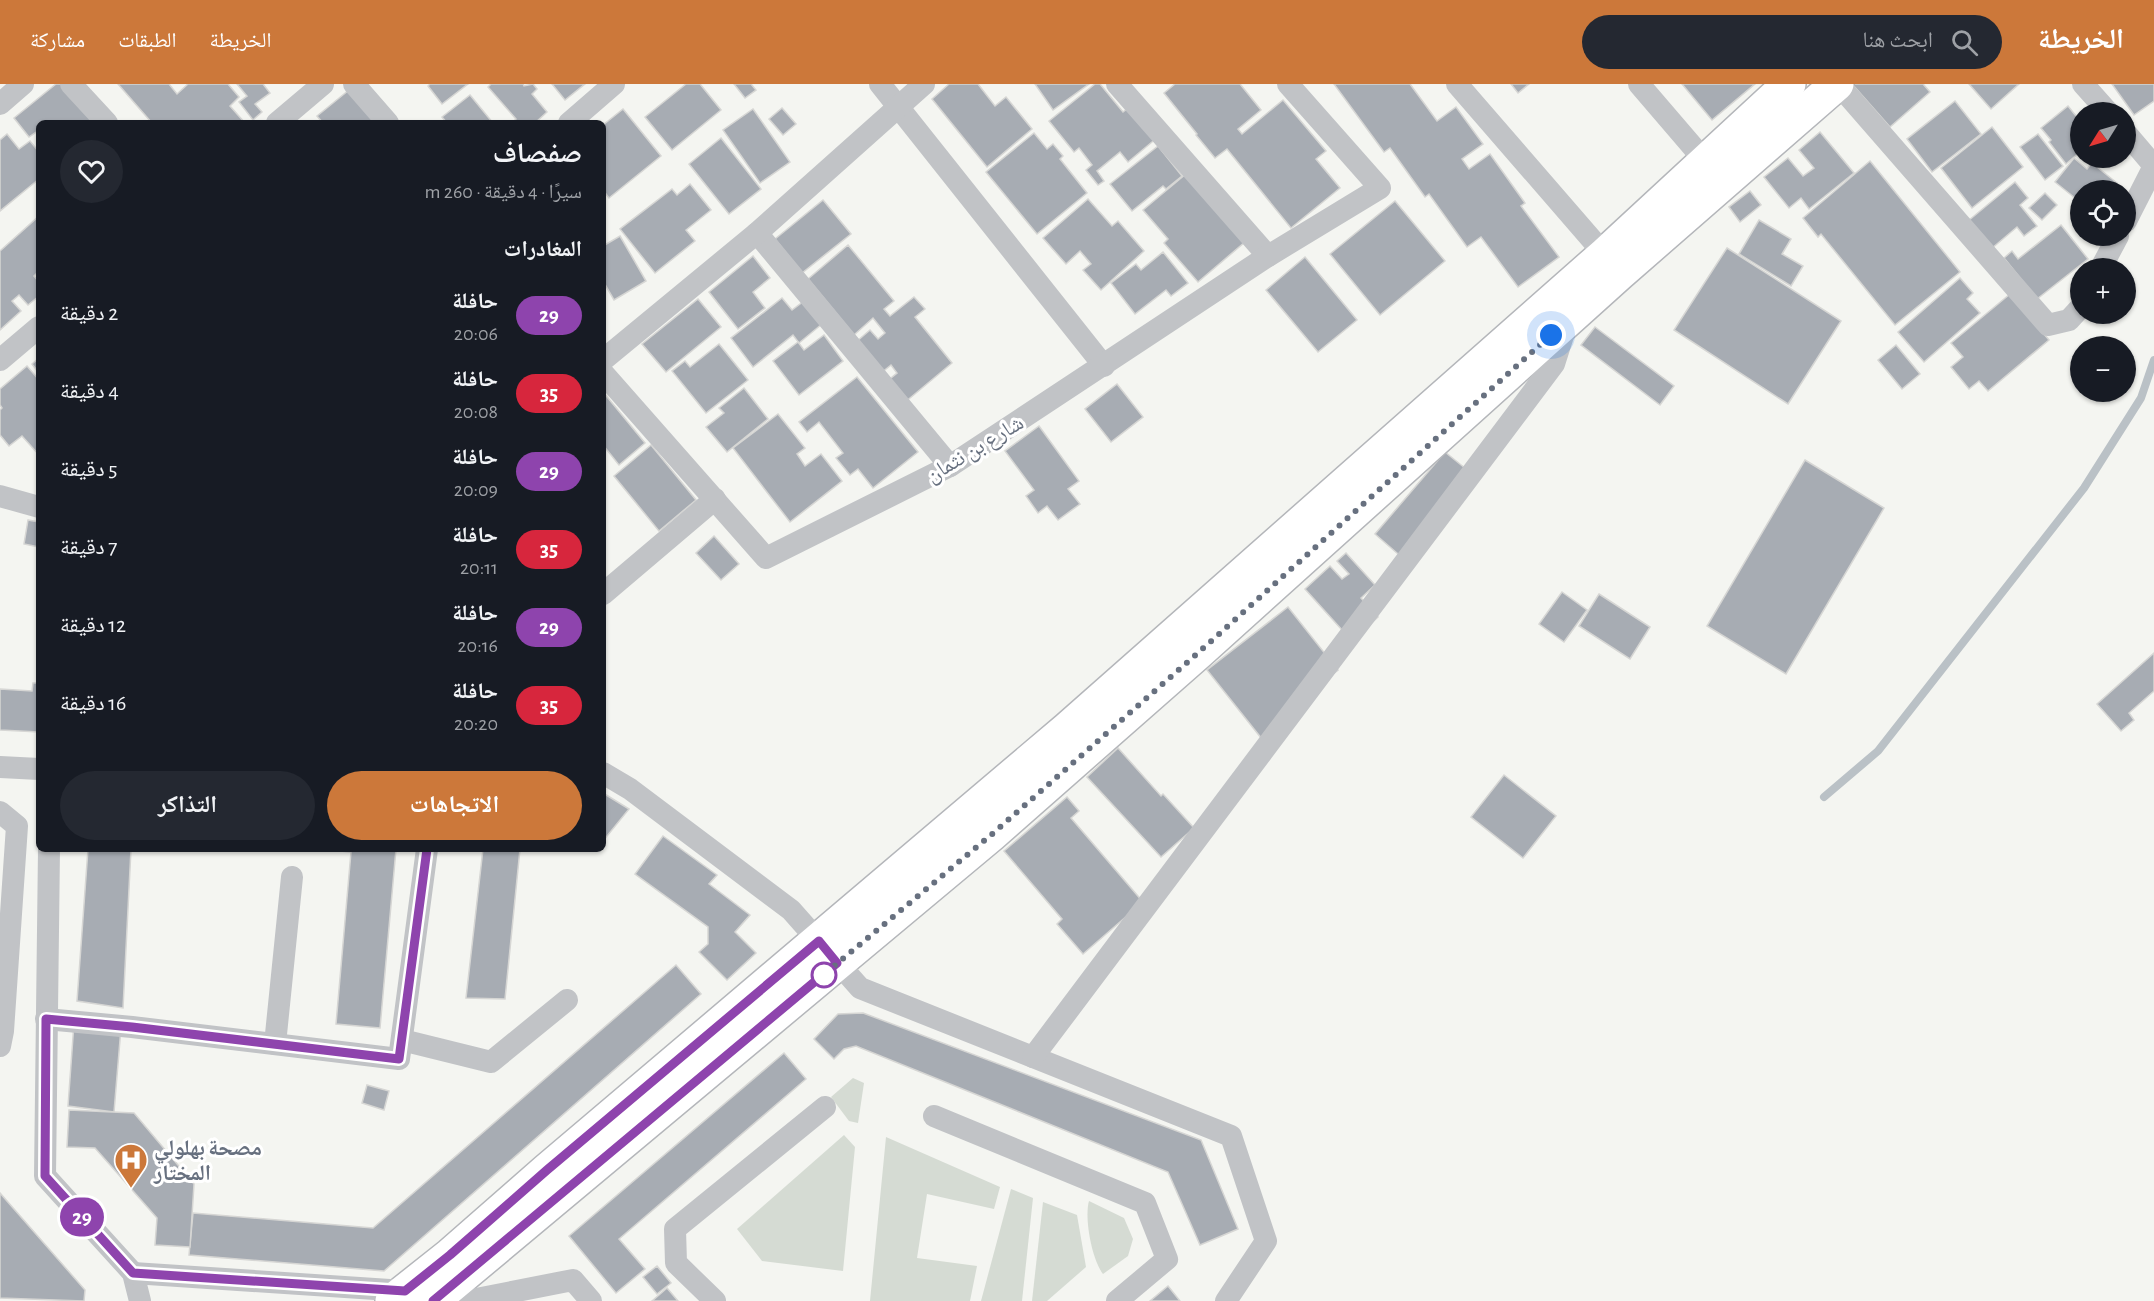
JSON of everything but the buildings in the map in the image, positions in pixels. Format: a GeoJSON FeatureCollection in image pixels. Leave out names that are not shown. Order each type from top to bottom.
{"type":"FeatureCollection","features":[{"type":"Feature","properties":{"kind":"main road"},"geometry":{"type":"LineString","coordinates":[[411,1298],[450,1255],[547,1170],[828,952],[991,835],[1199,652],[1569,319],[1612,264],[1705,161],[1789,84]]}},
{"type":"Feature","properties":{"kind":"main road"},"geometry":{"type":"LineString","coordinates":[[828,952],[1067,729],[1612,264],[1837,84]]}},
{"type":"Feature","properties":{"kind":"street"},"geometry":{"type":"LineString","coordinates":[[0,104],[23,84]]}},
{"type":"Feature","properties":{"kind":"street"},"geometry":{"type":"LineString","coordinates":[[71,84],[104,120]]}},
{"type":"Feature","properties":{"kind":"street"},"geometry":{"type":"LineString","coordinates":[[281,120],[323,84]]}},
{"type":"Feature","properties":{"kind":"street"},"geometry":{"type":"LineString","coordinates":[[354,84],[385,120]]}},
{"type":"Feature","properties":{"kind":"street"},"geometry":{"type":"LineString","coordinates":[[572,120],[614,84]]}},
{"type":"Feature","properties":{"kind":"street"},"geometry":{"type":"LineString","coordinates":[[880,84],[1104,366]]}},
{"type":"Feature","properties":{"kind":"street"},"geometry":{"type":"LineString","coordinates":[[606,358],[757,233],[924,84]]}},
{"type":"Feature","properties":{"kind":"street"},"geometry":{"type":"LineString","coordinates":[[1117,84],[1268,256]]}},
{"type":"Feature","properties":{"kind":"street","name":"شارع بن نثمان"},"geometry":{"type":"LineString","coordinates":[[606,376],[766,558],[950,466],[1268,256],[1380,188],[1288,84]]}},
{"type":"Feature","properties":{"kind":"street"},"geometry":{"type":"LineString","coordinates":[[1457,84],[1612,264]]}},
{"type":"Feature","properties":{"kind":"street"},"geometry":{"type":"LineString","coordinates":[[1639,84],[1705,161]]}},
{"type":"Feature","properties":{"kind":"street"},"geometry":{"type":"LineString","coordinates":[[1837,84],[2048,325],[2070,319]]}},
{"type":"Feature","properties":{"kind":"street"},"geometry":{"type":"LineString","coordinates":[[2083,84],[2099,102]]}},
{"type":"Feature","properties":{"kind":"street"},"geometry":{"type":"LineString","coordinates":[[2136,145],[2154,166],[2136,201]]}},
{"type":"Feature","properties":{"kind":"street"},"geometry":{"type":"LineString","coordinates":[[757,233],[950,466]]}},
{"type":"Feature","properties":{"kind":"street"},"geometry":{"type":"LineString","coordinates":[[1033,1057],[1554,364],[1569,319]]}},
{"type":"Feature","properties":{"kind":"street"},"geometry":{"type":"LineString","coordinates":[[0,360],[36,330]]}},
{"type":"Feature","properties":{"kind":"street"},"geometry":{"type":"LineString","coordinates":[[0,496],[36,506]]}},
{"type":"Feature","properties":{"kind":"street"},"geometry":{"type":"LineString","coordinates":[[606,591],[715,500]]}},
{"type":"Feature","properties":{"kind":"street"},"geometry":{"type":"LineString","coordinates":[[0,767],[36,769]]}},
{"type":"Feature","properties":{"kind":"street"},"geometry":{"type":"LineString","coordinates":[[606,774],[630,789],[791,910],[860,988],[1231,1136],[1266,1241],[1226,1301]]}},
{"type":"Feature","properties":{"kind":"street"},"geometry":{"type":"LineString","coordinates":[[0,812],[17,826],[1,1036]]}},
{"type":"Feature","properties":{"kind":"street"},"geometry":{"type":"LineString","coordinates":[[49,852],[45,1176],[133,1273],[140,1301]]}},
{"type":"Feature","properties":{"kind":"street"},"geometry":{"type":"LineString","coordinates":[[46,1019],[399,1059],[427,852]]}},
{"type":"Feature","properties":{"kind":"street"},"geometry":{"type":"LineString","coordinates":[[275,1044],[292,877]]}},
{"type":"Feature","properties":{"kind":"street"},"geometry":{"type":"LineString","coordinates":[[402,1040],[491,1062],[567,1000]]}},
{"type":"Feature","properties":{"kind":"street"},"geometry":{"type":"LineString","coordinates":[[715,1301],[676,1263],[675,1229],[825,1107]]}},
{"type":"Feature","properties":{"kind":"street"},"geometry":{"type":"LineString","coordinates":[[934,1116],[1145,1203],[1167,1259],[1117,1301]]}},
{"type":"Feature","properties":{"kind":"street"},"geometry":{"type":"LineString","coordinates":[[133,1273],[411,1298]]}},
{"type":"Feature","properties":{"kind":"street"},"geometry":{"type":"LineString","coordinates":[[466,1301],[573,1280],[591,1301]]}},
{"type":"Feature","properties":{"kind":"shaded area"},"geometry":{"type":"Polygon","coordinates":[[[853,1078],[864,1083],[858,1123],[849,1121],[831,1097],[853,1078]]]}},
{"type":"Feature","properties":{"kind":"shaded area"},"geometry":{"type":"Polygon","coordinates":[[[844,1135],[855,1147],[843,1271],[762,1261],[737,1229],[844,1135]]]}},
{"type":"Feature","properties":{"kind":"shaded area"},"geometry":{"type":"Polygon","coordinates":[[[886,1137],[1000,1187],[994,1209],[927,1194],[917,1258],[977,1266],[970,1301],[870,1301],[886,1137]]]}},
{"type":"Feature","properties":{"kind":"shaded area"},"geometry":{"type":"Polygon","coordinates":[[[1011,1189],[1033,1198],[1022,1301],[981,1301],[1011,1189]]]}},
{"type":"Feature","properties":{"kind":"shaded area"},"geometry":{"type":"Polygon","coordinates":[[[1089,1201],[1124,1218],[1133,1239],[1128,1256],[1103,1274],[1095,1259],[1090,1239],[1089,1201]]]}},
{"type":"Feature","properties":{"kind":"shaded area"},"geometry":{"type":"Polygon","coordinates":[[[1043,1202],[1077,1215],[1086,1267],[1047,1301],[1032,1301],[1043,1202]]]}},
{"type":"Feature","properties":{"kind":"waterway"},"geometry":{"type":"LineString","coordinates":[[1824,797],[1878,751],[2084,488],[2141,398],[2154,360]]}},
{"type":"Feature","properties":{"kind":"bus line","name":"29"},"geometry":{"type":"LineString","coordinates":[[427,852],[399,1059],[46,1019],[45,1176],[133,1273],[405,1291],[819,941],[837,963],[433,1301]]}},
{"type":"Feature","properties":{"kind":"place","name":"مصحة بهلولي المختار"},"geometry":{"type":"Point","coordinates":[131,1189]}},
{"type":"Feature","properties":{"kind":"route"},"geometry":{"type":"LineString","coordinates":[[824,975],[821,977],[991,835],[1199,652],[1551,335]]}}]}
